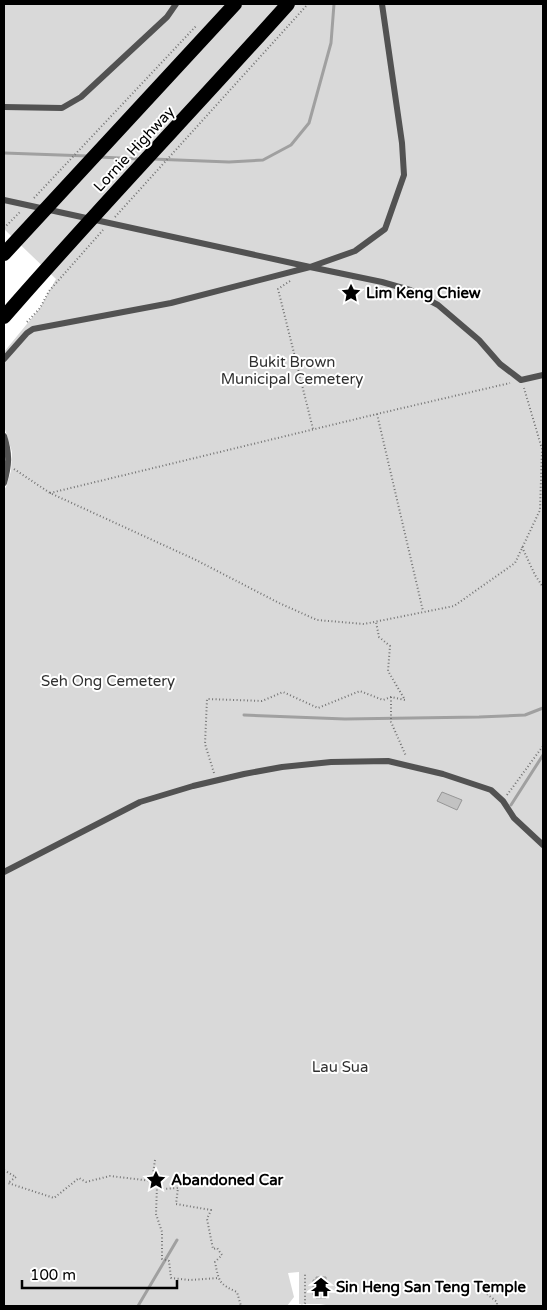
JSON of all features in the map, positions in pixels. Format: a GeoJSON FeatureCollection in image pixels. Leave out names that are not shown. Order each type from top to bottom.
{"type":"FeatureCollection","features":[{"type":"Feature","properties":{"kind":"highway","name":"Lornie Highway"},"geometry":{"type":"LineString","coordinates":[[4,254],[235,4]]}},
{"type":"Feature","properties":{"kind":"highway","name":"Lornie Highway"},"geometry":{"type":"LineString","coordinates":[[4,317],[49,265],[288,4]]}},
{"type":"Feature","properties":{"kind":"highway"},"geometry":{"type":"LineString","coordinates":[[4,247],[19,236]]}},
{"type":"Feature","properties":{"kind":"lane"},"geometry":{"type":"LineString","coordinates":[[4,107],[62,108],[81,98],[167,17],[176,4]]}},
{"type":"Feature","properties":{"kind":"lane"},"geometry":{"type":"LineString","coordinates":[[4,359],[27,332],[33,329],[170,303],[310,268],[355,250],[385,229],[404,175],[402,143],[382,4]]}},
{"type":"Feature","properties":{"kind":"lane"},"geometry":{"type":"LineString","coordinates":[[4,200],[310,268],[382,282],[410,290],[438,306],[479,340],[500,364],[521,380],[543,375]]}},
{"type":"Feature","properties":{"kind":"lane"},"geometry":{"type":"LineString","coordinates":[[4,436],[9,466],[4,483]]}},
{"type":"Feature","properties":{"kind":"lane"},"geometry":{"type":"LineString","coordinates":[[4,872],[140,802],[216,780],[282,767],[330,762],[388,761],[443,774],[491,790],[503,801],[514,818],[543,845]]}},
{"type":"Feature","properties":{"kind":"path"},"geometry":{"type":"LineString","coordinates":[[110,222],[308,4]]}},
{"type":"Feature","properties":{"kind":"path"},"geometry":{"type":"LineString","coordinates":[[29,202],[198,25]]}},
{"type":"Feature","properties":{"kind":"path"},"geometry":{"type":"LineString","coordinates":[[4,228],[22,209]]}},
{"type":"Feature","properties":{"kind":"path"},"geometry":{"type":"LineString","coordinates":[[22,328],[40,308],[49,291],[104,229]]}},
{"type":"Feature","properties":{"kind":"path"},"geometry":{"type":"LineString","coordinates":[[294,278],[278,289],[313,429]]}},
{"type":"Feature","properties":{"kind":"path"},"geometry":{"type":"LineString","coordinates":[[9,466],[50,493],[196,560],[279,603],[317,620],[364,624],[454,606],[515,563],[540,510],[542,449],[521,380],[50,493]]}},
{"type":"Feature","properties":{"kind":"path"},"geometry":{"type":"LineString","coordinates":[[377,414],[423,612]]}},
{"type":"Feature","properties":{"kind":"path"},"geometry":{"type":"LineString","coordinates":[[522,547],[535,575],[543,587]]}},
{"type":"Feature","properties":{"kind":"path"},"geometry":{"type":"LineString","coordinates":[[216,780],[205,744],[207,699],[262,701],[283,692],[318,708],[360,691],[383,700],[391,697],[406,700],[388,671],[390,646],[379,637],[376,622]]}},
{"type":"Feature","properties":{"kind":"path"},"geometry":{"type":"LineString","coordinates":[[391,697],[391,722],[410,765]]}},
{"type":"Feature","properties":{"kind":"path"},"geometry":{"type":"LineString","coordinates":[[503,801],[543,746]]}},
{"type":"Feature","properties":{"kind":"path"},"geometry":{"type":"LineString","coordinates":[[152,1182],[155,1160]]}},
{"type":"Feature","properties":{"kind":"path"},"geometry":{"type":"LineString","coordinates":[[4,1170],[16,1177],[8,1183],[54,1198],[79,1178],[86,1182],[110,1176],[152,1182],[161,1189],[178,1188],[176,1204],[211,1210],[207,1219],[213,1249],[217,1248],[222,1255],[214,1262],[218,1278],[224,1286],[237,1292],[241,1306]]}},
{"type":"Feature","properties":{"kind":"path"},"geometry":{"type":"LineString","coordinates":[[157,1186],[156,1214],[162,1232],[162,1259],[169,1261],[171,1278],[190,1280],[218,1278]]}},
{"type":"Feature","properties":{"kind":"path"},"geometry":{"type":"LineString","coordinates":[[302,1306],[305,1303],[305,1274]]}},
{"type":"Feature","properties":{"kind":"path"},"geometry":{"type":"LineString","coordinates":[[487,1294],[497,1302],[497,1306]]}},
{"type":"Feature","properties":{"kind":"green space"},"geometry":{"type":"Polygon","coordinates":[[[4,4],[543,4],[543,1306],[314,1306],[326,1304],[299,1304],[299,1272],[288,1273],[294,1297],[287,1306],[4,1306],[4,490],[11,471],[12,452],[4,426],[4,352],[40,308],[56,279],[4,229],[4,4]]]}},
{"type":"Feature","properties":{"kind":"building"},"geometry":{"type":"Polygon","coordinates":[[[442,792],[462,800],[457,810],[437,801],[442,792]]]}},
{"type":"Feature","properties":{"kind":"building"},"geometry":{"type":"Polygon","coordinates":[[[316,1277],[326,1277],[326,1298],[316,1298],[316,1295],[313,1295],[313,1280],[316,1280],[316,1277]]]}},
{"type":"Feature","properties":{"kind":"waterway"},"geometry":{"type":"LineString","coordinates":[[152,159],[229,162],[263,160],[291,145],[309,123],[331,43],[334,4]]}},
{"type":"Feature","properties":{"kind":"waterway"},"geometry":{"type":"LineString","coordinates":[[4,153],[88,156]]}},
{"type":"Feature","properties":{"kind":"waterway"},"geometry":{"type":"LineString","coordinates":[[99,157],[140,159]]}},
{"type":"Feature","properties":{"kind":"waterway"},"geometry":{"type":"LineString","coordinates":[[244,715],[345,719],[479,717],[525,715],[543,708]]}},
{"type":"Feature","properties":{"kind":"waterway"},"geometry":{"type":"LineString","coordinates":[[511,805],[543,755]]}},
{"type":"Feature","properties":{"kind":"waterway"},"geometry":{"type":"LineString","coordinates":[[138,1306],[177,1240]]}},
{"type":"Feature","properties":{"kind":"place","name":"Lim Keng Chiew"},"geometry":{"type":"Point","coordinates":[351,293]}},
{"type":"Feature","properties":{"kind":"place","name":"Abandoned Car"},"geometry":{"type":"Point","coordinates":[156,1180]}},
{"type":"Feature","properties":{"kind":"place","name":"Sin Heng San Teng Temple"},"geometry":{"type":"Point","coordinates":[321,1287]}},
{"type":"Feature","properties":{"kind":"park label","name":"Bukit Brown Municipal Cemetery"},"geometry":{"type":"Point","coordinates":[292,370]}},
{"type":"Feature","properties":{"kind":"park label","name":"Seh Ong Cemetery"},"geometry":{"type":"Point","coordinates":[108,681]}},
{"type":"Feature","properties":{"kind":"park label","name":"Lau Sua"},"geometry":{"type":"Point","coordinates":[340,1067]}}]}
